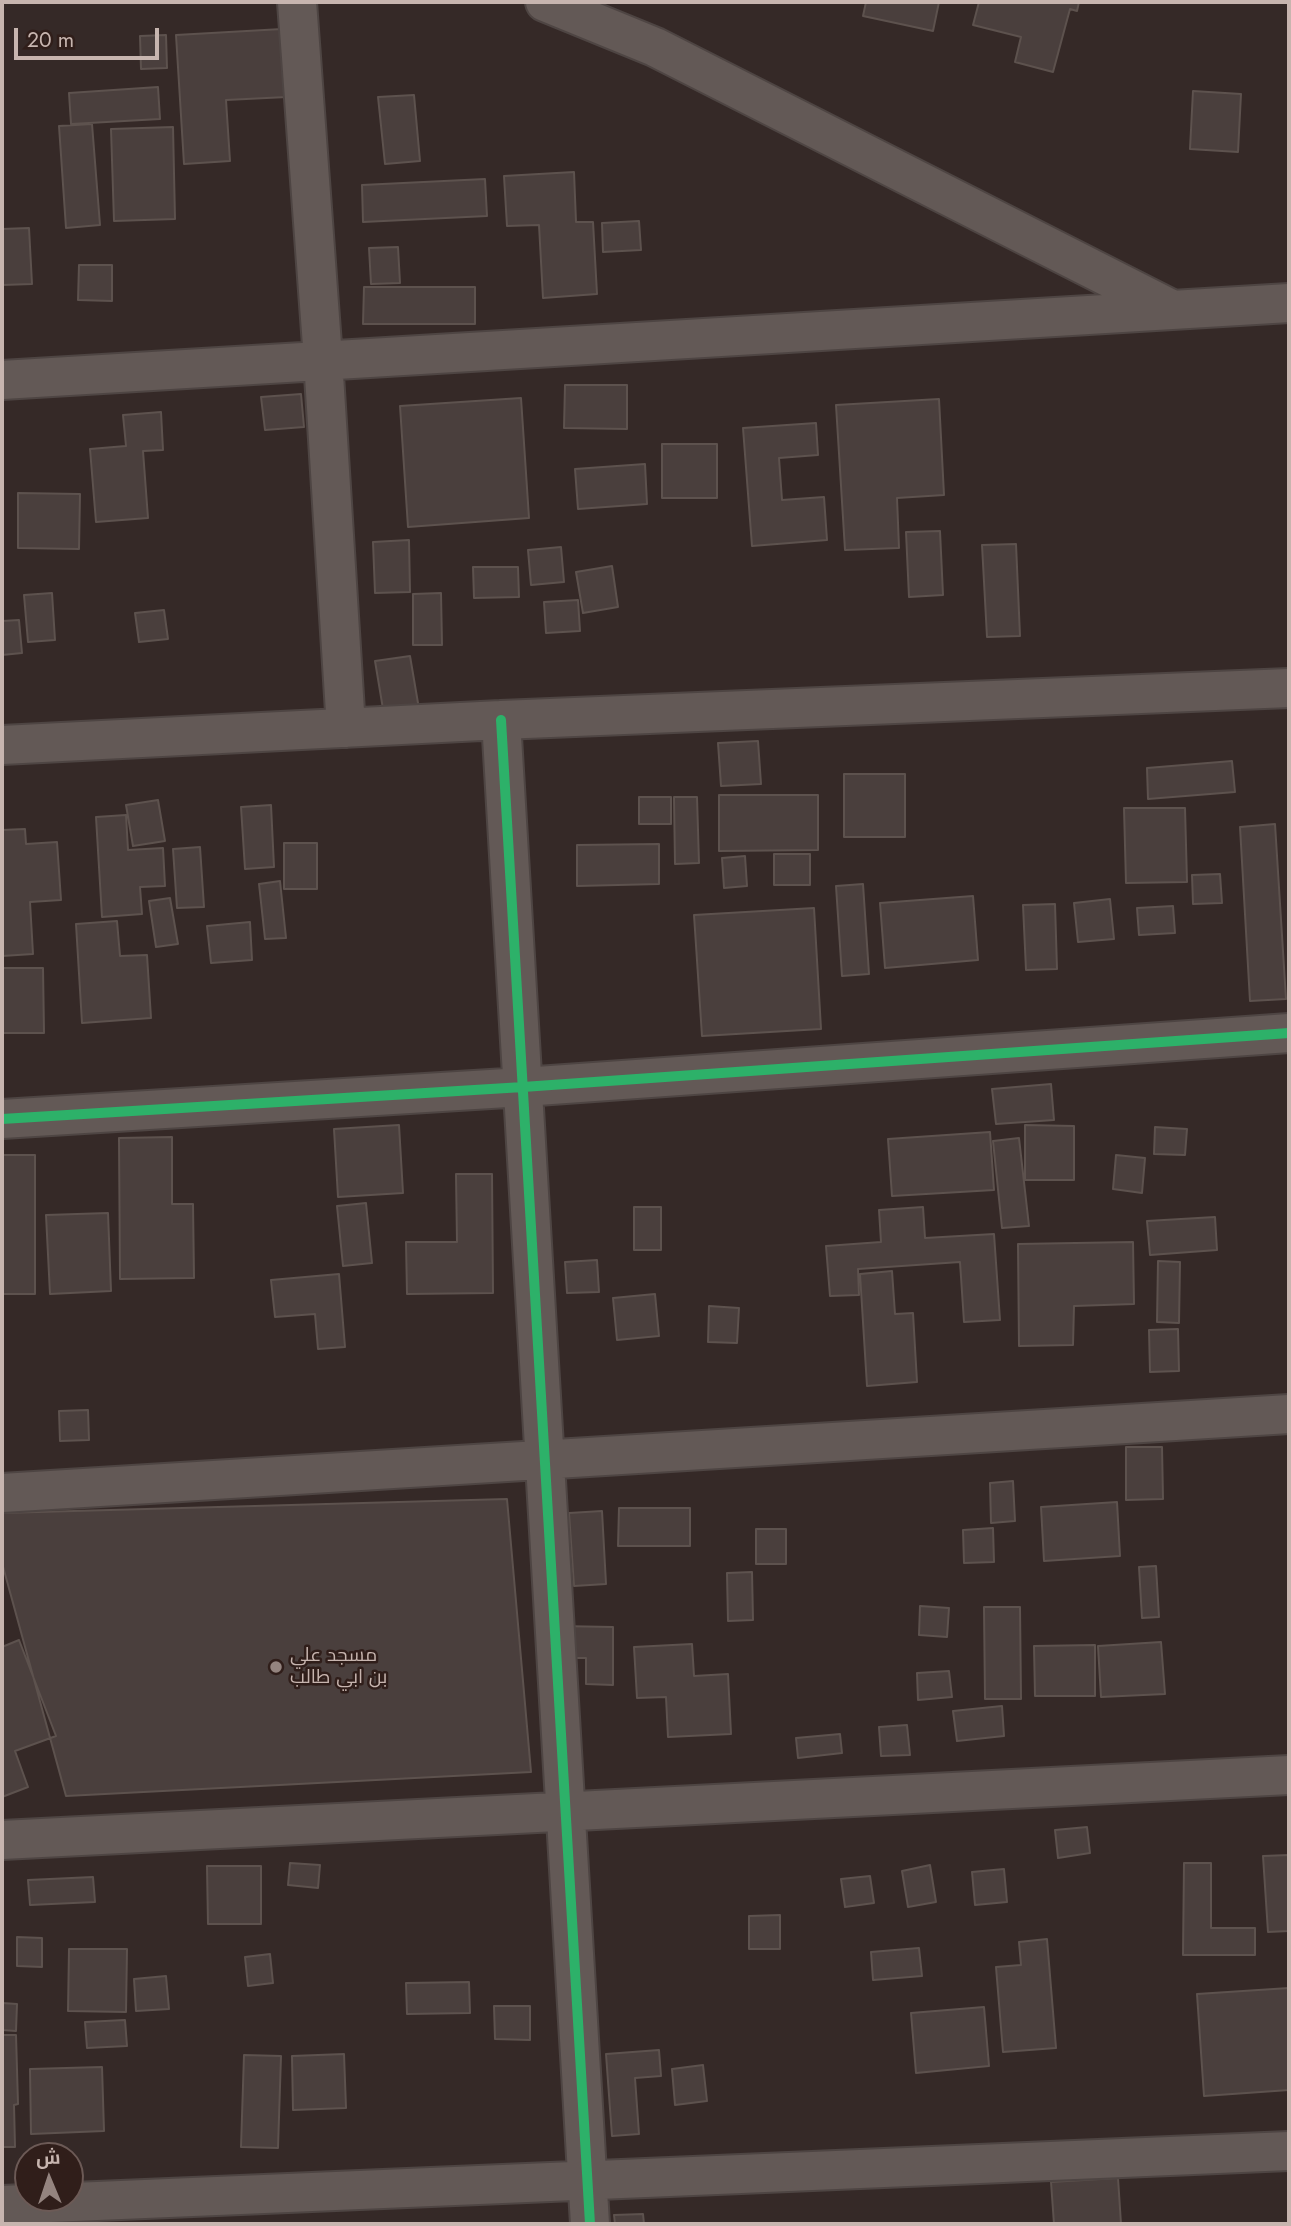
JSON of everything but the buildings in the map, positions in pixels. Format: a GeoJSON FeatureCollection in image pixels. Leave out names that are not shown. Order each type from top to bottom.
{"type":"FeatureCollection","features":[{"type":"Feature","properties":{"kind":"street"},"geometry":{"type":"LineString","coordinates":[[297,2],[346,728]]}},
{"type":"Feature","properties":{"kind":"street"},"geometry":{"type":"LineString","coordinates":[[545,2],[655,47],[1173,310]]}},
{"type":"Feature","properties":{"kind":"street"},"geometry":{"type":"LineString","coordinates":[[2,380],[1289,303]]}},
{"type":"Feature","properties":{"kind":"street"},"geometry":{"type":"LineString","coordinates":[[2,745],[501,720],[1289,688]]}},
{"type":"Feature","properties":{"kind":"street"},"geometry":{"type":"LineString","coordinates":[[501,720],[590,2224]]}},
{"type":"Feature","properties":{"kind":"street"},"geometry":{"type":"LineString","coordinates":[[2,1119],[523,1087],[1289,1033]]}},
{"type":"Feature","properties":{"kind":"street"},"geometry":{"type":"LineString","coordinates":[[2,1493],[1289,1414]]}},
{"type":"Feature","properties":{"kind":"street"},"geometry":{"type":"LineString","coordinates":[[2,1840],[1289,1775]]}},
{"type":"Feature","properties":{"kind":"street"},"geometry":{"type":"LineString","coordinates":[[2,2205],[1289,2151]]}},
{"type":"Feature","properties":{"kind":"cycle path"},"geometry":{"type":"LineString","coordinates":[[501,720],[590,2224]]}},
{"type":"Feature","properties":{"kind":"cycle path"},"geometry":{"type":"LineString","coordinates":[[2,1119],[523,1087],[1289,1033]]}},
{"type":"Feature","properties":{"kind":"place","name":"مسجد علي بن ابي طالب"},"geometry":{"type":"Point","coordinates":[276,1667]}}]}
